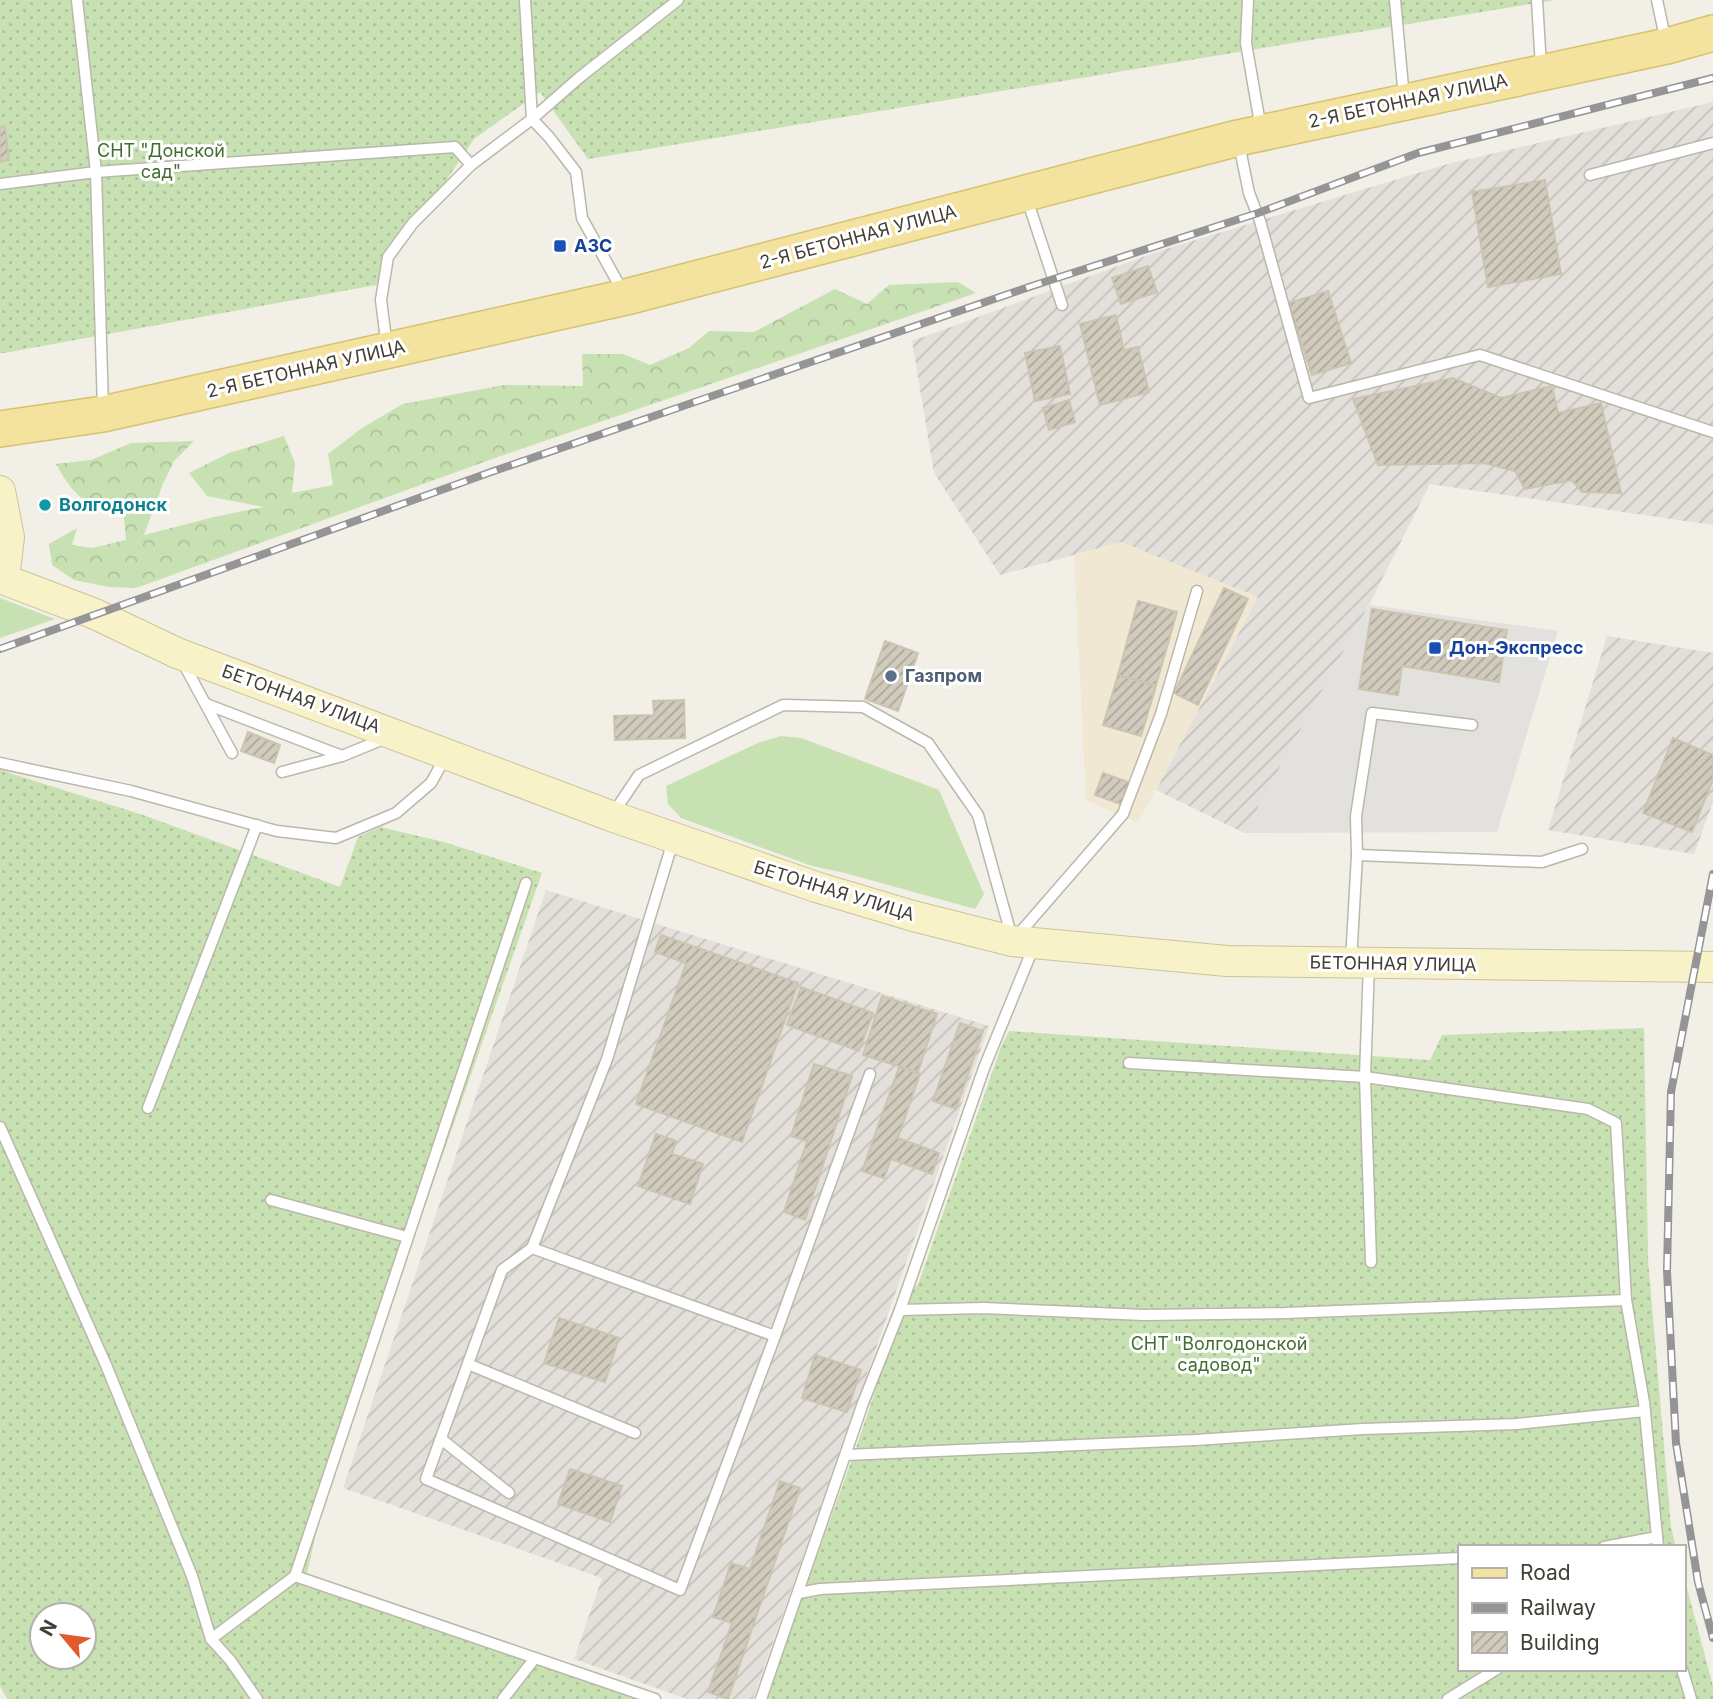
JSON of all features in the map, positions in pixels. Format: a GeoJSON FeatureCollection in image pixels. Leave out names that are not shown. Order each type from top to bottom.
{"type":"FeatureCollection","features":[{"type":"Feature","properties":{"kind":"main road","name":"2-Я БЕТОННАЯ УЛИЦА"},"geometry":{"type":"LineString","coordinates":[[0,429],[103,414],[626,297],[1249,135],[1667,46],[1713,33]]}},
{"type":"Feature","properties":{"kind":"main road","name":"БЕТОННАЯ УЛИЦА"},"geometry":{"type":"LineString","coordinates":[[0,491],[9,537],[2,579],[95,614],[177,653],[611,816],[829,891],[913,916],[1024,942],[1227,961],[1713,967]]}},
{"type":"Feature","properties":{"kind":"lane"},"geometry":{"type":"LineString","coordinates":[[78,0],[96,172],[103,414]]}},
{"type":"Feature","properties":{"kind":"lane"},"geometry":{"type":"LineString","coordinates":[[525,0],[532,119],[576,172],[582,218],[626,297]]}},
{"type":"Feature","properties":{"kind":"lane"},"geometry":{"type":"LineString","coordinates":[[388,350],[381,300],[388,257],[412,223],[471,165],[678,0]]}},
{"type":"Feature","properties":{"kind":"lane"},"geometry":{"type":"LineString","coordinates":[[1248,0],[1246,43],[1249,193],[1261,222],[1309,398],[1480,355],[1713,432]]}},
{"type":"Feature","properties":{"kind":"lane"},"geometry":{"type":"LineString","coordinates":[[1395,0],[1405,101]]}},
{"type":"Feature","properties":{"kind":"lane"},"geometry":{"type":"LineString","coordinates":[[1537,0],[1541,72]]}},
{"type":"Feature","properties":{"kind":"lane"},"geometry":{"type":"LineString","coordinates":[[1657,0],[1667,46]]}},
{"type":"Feature","properties":{"kind":"lane"},"geometry":{"type":"LineString","coordinates":[[1590,175],[1713,143]]}},
{"type":"Feature","properties":{"kind":"lane"},"geometry":{"type":"LineString","coordinates":[[0,184],[96,172],[455,147],[471,165]]}},
{"type":"Feature","properties":{"kind":"lane"},"geometry":{"type":"LineString","coordinates":[[1025,193],[1062,306]]}},
{"type":"Feature","properties":{"kind":"lane"},"geometry":{"type":"LineString","coordinates":[[761,1699],[863,1403],[900,1310],[1024,942],[1123,814],[1161,714],[1197,591]]}},
{"type":"Feature","properties":{"kind":"lane"},"geometry":{"type":"LineString","coordinates":[[177,653],[232,753]]}},
{"type":"Feature","properties":{"kind":"lane"},"geometry":{"type":"LineString","coordinates":[[206,704],[342,756]]}},
{"type":"Feature","properties":{"kind":"lane"},"geometry":{"type":"LineString","coordinates":[[611,816],[639,775],[783,705],[863,707],[928,743],[978,816],[1024,942]]}},
{"type":"Feature","properties":{"kind":"lane"},"geometry":{"type":"LineString","coordinates":[[1371,1262],[1356,816],[1372,713],[1472,725]]}},
{"type":"Feature","properties":{"kind":"lane"},"geometry":{"type":"LineString","coordinates":[[282,772],[342,756],[396,734]]}},
{"type":"Feature","properties":{"kind":"lane"},"geometry":{"type":"LineString","coordinates":[[0,763],[131,791],[277,831],[336,838],[396,813],[431,783],[447,754]]}},
{"type":"Feature","properties":{"kind":"lane"},"geometry":{"type":"LineString","coordinates":[[148,1108],[257,825]]}},
{"type":"Feature","properties":{"kind":"lane"},"geometry":{"type":"LineString","coordinates":[[674,838],[607,1059],[532,1248],[502,1270],[426,1479],[680,1590],[870,1074]]}},
{"type":"Feature","properties":{"kind":"lane"},"geometry":{"type":"LineString","coordinates":[[1357,855],[1542,862],[1582,849]]}},
{"type":"Feature","properties":{"kind":"lane"},"geometry":{"type":"LineString","coordinates":[[211,1639],[295,1576],[526,883]]}},
{"type":"Feature","properties":{"kind":"lane"},"geometry":{"type":"LineString","coordinates":[[1129,1063],[1366,1077],[1588,1109],[1616,1123],[1625,1238],[1626,1300],[1645,1411],[1658,1542],[1626,1545]]}},
{"type":"Feature","properties":{"kind":"lane"},"geometry":{"type":"LineString","coordinates":[[0,1127],[106,1365],[192,1576],[211,1639],[230,1660],[257,1699]]}},
{"type":"Feature","properties":{"kind":"lane"},"geometry":{"type":"LineString","coordinates":[[271,1200],[407,1237]]}},
{"type":"Feature","properties":{"kind":"lane"},"geometry":{"type":"LineString","coordinates":[[532,1248],[775,1336]]}},
{"type":"Feature","properties":{"kind":"lane"},"geometry":{"type":"LineString","coordinates":[[900,1310],[984,1308],[1144,1315],[1286,1313],[1626,1300]]}},
{"type":"Feature","properties":{"kind":"lane"},"geometry":{"type":"LineString","coordinates":[[468,1364],[635,1433]]}},
{"type":"Feature","properties":{"kind":"lane"},"geometry":{"type":"LineString","coordinates":[[846,1455],[1195,1440],[1363,1429],[1517,1424],[1645,1411]]}},
{"type":"Feature","properties":{"kind":"lane"},"geometry":{"type":"LineString","coordinates":[[441,1439],[509,1493]]}},
{"type":"Feature","properties":{"kind":"lane"},"geometry":{"type":"LineString","coordinates":[[799,1593],[820,1589],[1458,1558]]}},
{"type":"Feature","properties":{"kind":"lane"},"geometry":{"type":"LineString","coordinates":[[295,1576],[655,1699]]}},
{"type":"Feature","properties":{"kind":"lane"},"geometry":{"type":"LineString","coordinates":[[503,1699],[535,1658]]}},
{"type":"Feature","properties":{"kind":"lane"},"geometry":{"type":"LineString","coordinates":[[1448,1699],[1494,1671]]}},
{"type":"Feature","properties":{"kind":"lane"},"geometry":{"type":"LineString","coordinates":[[1683,1671],[1691,1699]]}},
{"type":"Feature","properties":{"kind":"shaded area"},"geometry":{"type":"Polygon","coordinates":[[[1713,102],[1713,525],[1430,484],[1369,605],[1244,833],[1156,790],[1258,597],[1121,542],[1000,575],[934,473],[912,341],[1159,251],[1448,164],[1713,102]]]}},
{"type":"Feature","properties":{"kind":"shaded area"},"geometry":{"type":"Polygon","coordinates":[[[1121,542],[1258,597],[1138,823],[1086,800],[1074,556],[1121,542]]]}},
{"type":"Feature","properties":{"kind":"shaded area"},"geometry":{"type":"Polygon","coordinates":[[[1369,605],[1558,631],[1497,832],[1244,833],[1369,605]]]}},
{"type":"Feature","properties":{"kind":"shaded area"},"geometry":{"type":"Polygon","coordinates":[[[1607,636],[1713,653],[1713,802],[1694,854],[1548,830],[1607,636]]]}},
{"type":"Feature","properties":{"kind":"shaded area"},"geometry":{"type":"Polygon","coordinates":[[[546,890],[989,1026],[753,1699],[687,1699],[574,1659],[602,1578],[343,1488],[546,890]]]}},
{"type":"Feature","properties":{"kind":"green space","name":"СНТ \"Донской сад\""},"geometry":{"type":"Polygon","coordinates":[[[0,0],[1555,0],[588,159],[540,92],[474,139],[376,285],[0,353],[0,0]]]}},
{"type":"Feature","properties":{"kind":"green space"},"geometry":{"type":"Polygon","coordinates":[[[958,282],[976,293],[495,458],[136,588],[109,587],[74,580],[52,565],[49,544],[77,528],[72,545],[92,548],[126,540],[124,518],[77,494],[56,464],[91,460],[131,443],[194,441],[174,461],[144,535],[264,507],[207,496],[189,473],[229,453],[284,436],[295,463],[292,493],[333,485],[328,454],[362,428],[403,404],[504,385],[583,386],[582,354],[623,354],[650,365],[689,348],[709,331],[754,332],[835,289],[867,304],[889,285],[958,282]]]}},
{"type":"Feature","properties":{"kind":"green space"},"geometry":{"type":"Polygon","coordinates":[[[0,598],[55,619],[0,638],[0,598]]]}},
{"type":"Feature","properties":{"kind":"green space"},"geometry":{"type":"Polygon","coordinates":[[[781,736],[801,738],[939,790],[984,894],[975,909],[812,866],[681,818],[668,804],[666,786],[758,743],[781,736]]]}},
{"type":"Feature","properties":{"kind":"green space"},"geometry":{"type":"Polygon","coordinates":[[[0,770],[143,815],[340,887],[358,837],[380,827],[444,842],[542,873],[329,1478],[304,1586],[640,1699],[7,1699],[0,1686],[0,770]]]}},
{"type":"Feature","properties":{"kind":"green space","name":"СНТ \"Волгодонской садовод\""},"geometry":{"type":"Polygon","coordinates":[[[1644,1028],[1648,1259],[1671,1527],[1676,1545],[1458,1545],[1458,1671],[1685,1671],[1685,1581],[1713,1686],[1713,1699],[765,1699],[854,1454],[905,1302],[919,1282],[1001,1047],[1009,1031],[1430,1060],[1442,1035],[1644,1028]]]}},
{"type":"Feature","properties":{"kind":"building"},"geometry":{"type":"Polygon","coordinates":[[[5,126],[9,160],[0,162],[0,127],[5,126]]]}},
{"type":"Feature","properties":{"kind":"building"},"geometry":{"type":"Polygon","coordinates":[[[1545,180],[1561,274],[1488,287],[1472,192],[1545,180]]]}},
{"type":"Feature","properties":{"kind":"building"},"geometry":{"type":"Polygon","coordinates":[[[1148,266],[1157,292],[1121,304],[1112,278],[1148,266]]]}},
{"type":"Feature","properties":{"kind":"building"},"geometry":{"type":"Polygon","coordinates":[[[1328,291],[1351,363],[1312,375],[1289,303],[1328,291]]]}},
{"type":"Feature","properties":{"kind":"building"},"geometry":{"type":"Polygon","coordinates":[[[1116,315],[1124,350],[1138,347],[1149,392],[1100,405],[1080,324],[1116,315]]]}},
{"type":"Feature","properties":{"kind":"building"},"geometry":{"type":"Polygon","coordinates":[[[1060,346],[1070,394],[1035,401],[1025,353],[1060,346]]]}},
{"type":"Feature","properties":{"kind":"building"},"geometry":{"type":"Polygon","coordinates":[[[1453,378],[1501,398],[1552,386],[1558,413],[1601,403],[1621,493],[1582,492],[1572,480],[1525,489],[1515,471],[1484,463],[1378,465],[1353,399],[1453,378]]]}},
{"type":"Feature","properties":{"kind":"building"},"geometry":{"type":"Polygon","coordinates":[[[1069,400],[1075,422],[1049,430],[1043,408],[1069,400]]]}},
{"type":"Feature","properties":{"kind":"building"},"geometry":{"type":"Polygon","coordinates":[[[1224,588],[1248,599],[1198,705],[1174,693],[1224,588]]]}},
{"type":"Feature","properties":{"kind":"building"},"geometry":{"type":"Polygon","coordinates":[[[1138,601],[1177,612],[1156,685],[1118,675],[1138,601]]]}},
{"type":"Feature","properties":{"kind":"building","name":"Дон-Экспресс"},"geometry":{"type":"Polygon","coordinates":[[[1372,609],[1507,630],[1499,682],[1402,666],[1398,695],[1359,689],[1372,609]]]}},
{"type":"Feature","properties":{"kind":"building","name":"Газпром"},"geometry":{"type":"Polygon","coordinates":[[[885,641],[918,653],[898,711],[865,699],[885,641]]]}},
{"type":"Feature","properties":{"kind":"building"},"geometry":{"type":"Polygon","coordinates":[[[1118,675],[1156,686],[1141,736],[1103,725],[1118,675]]]}},
{"type":"Feature","properties":{"kind":"building"},"geometry":{"type":"Polygon","coordinates":[[[684,700],[685,738],[615,740],[614,716],[654,715],[653,701],[684,700]]]}},
{"type":"Feature","properties":{"kind":"building"},"geometry":{"type":"Polygon","coordinates":[[[248,732],[280,745],[274,763],[241,751],[248,732]]]}},
{"type":"Feature","properties":{"kind":"building"},"geometry":{"type":"Polygon","coordinates":[[[1673,738],[1713,755],[1713,779],[1692,832],[1643,813],[1673,738]]]}},
{"type":"Feature","properties":{"kind":"building"},"geometry":{"type":"Polygon","coordinates":[[[1103,773],[1131,783],[1123,805],[1095,795],[1103,773]]]}},
{"type":"Feature","properties":{"kind":"building"},"geometry":{"type":"Polygon","coordinates":[[[661,935],[798,983],[742,1142],[636,1104],[686,963],[655,952],[661,935]]]}},
{"type":"Feature","properties":{"kind":"building"},"geometry":{"type":"Polygon","coordinates":[[[801,987],[873,1013],[859,1051],[787,1025],[801,987]]]}},
{"type":"Feature","properties":{"kind":"building"},"geometry":{"type":"Polygon","coordinates":[[[882,996],[937,1014],[918,1072],[863,1055],[882,996]]]}},
{"type":"Feature","properties":{"kind":"building"},"geometry":{"type":"Polygon","coordinates":[[[960,1023],[983,1031],[956,1109],[933,1101],[960,1023]]]}},
{"type":"Feature","properties":{"kind":"building"},"geometry":{"type":"Polygon","coordinates":[[[814,1064],[852,1076],[805,1220],[784,1212],[807,1141],[791,1136],[814,1064]]]}},
{"type":"Feature","properties":{"kind":"building"},"geometry":{"type":"Polygon","coordinates":[[[899,1067],[920,1074],[898,1138],[939,1153],[932,1174],[891,1159],[884,1178],[862,1171],[899,1067]]]}},
{"type":"Feature","properties":{"kind":"building"},"geometry":{"type":"Polygon","coordinates":[[[656,1134],[676,1141],[672,1154],[703,1164],[690,1204],[638,1186],[656,1134]]]}},
{"type":"Feature","properties":{"kind":"building"},"geometry":{"type":"Polygon","coordinates":[[[559,1318],[619,1338],[605,1382],[544,1363],[559,1318]]]}},
{"type":"Feature","properties":{"kind":"building"},"geometry":{"type":"Polygon","coordinates":[[[815,1355],[861,1370],[847,1412],[802,1398],[815,1355]]]}},
{"type":"Feature","properties":{"kind":"building"},"geometry":{"type":"Polygon","coordinates":[[[570,1469],[622,1486],[610,1522],[558,1504],[570,1469]]]}},
{"type":"Feature","properties":{"kind":"building"},"geometry":{"type":"Polygon","coordinates":[[[780,1481],[800,1488],[728,1699],[708,1692],[732,1623],[713,1617],[731,1563],[750,1569],[780,1481]]]}},
{"type":"Feature","properties":{"kind":"railway"},"geometry":{"type":"LineString","coordinates":[[0,649],[491,472],[1029,287],[1258,213],[1418,153],[1713,78]]}},
{"type":"Feature","properties":{"kind":"railway"},"geometry":{"type":"LineString","coordinates":[[1713,874],[1671,1092],[1667,1271],[1676,1443],[1698,1582],[1713,1638]]}},
{"type":"Feature","properties":{"kind":"place","name":"АЗС"},"geometry":{"type":"Point","coordinates":[560,246]}},
{"type":"Feature","properties":{"kind":"place","name":"Волгодонск"},"geometry":{"type":"Point","coordinates":[45,505]}},
{"type":"Feature","properties":{"kind":"place","name":"Дон-Экспресс"},"geometry":{"type":"Point","coordinates":[1435,648]}},
{"type":"Feature","properties":{"kind":"place","name":"Газпром"},"geometry":{"type":"Point","coordinates":[891,676]}}]}
